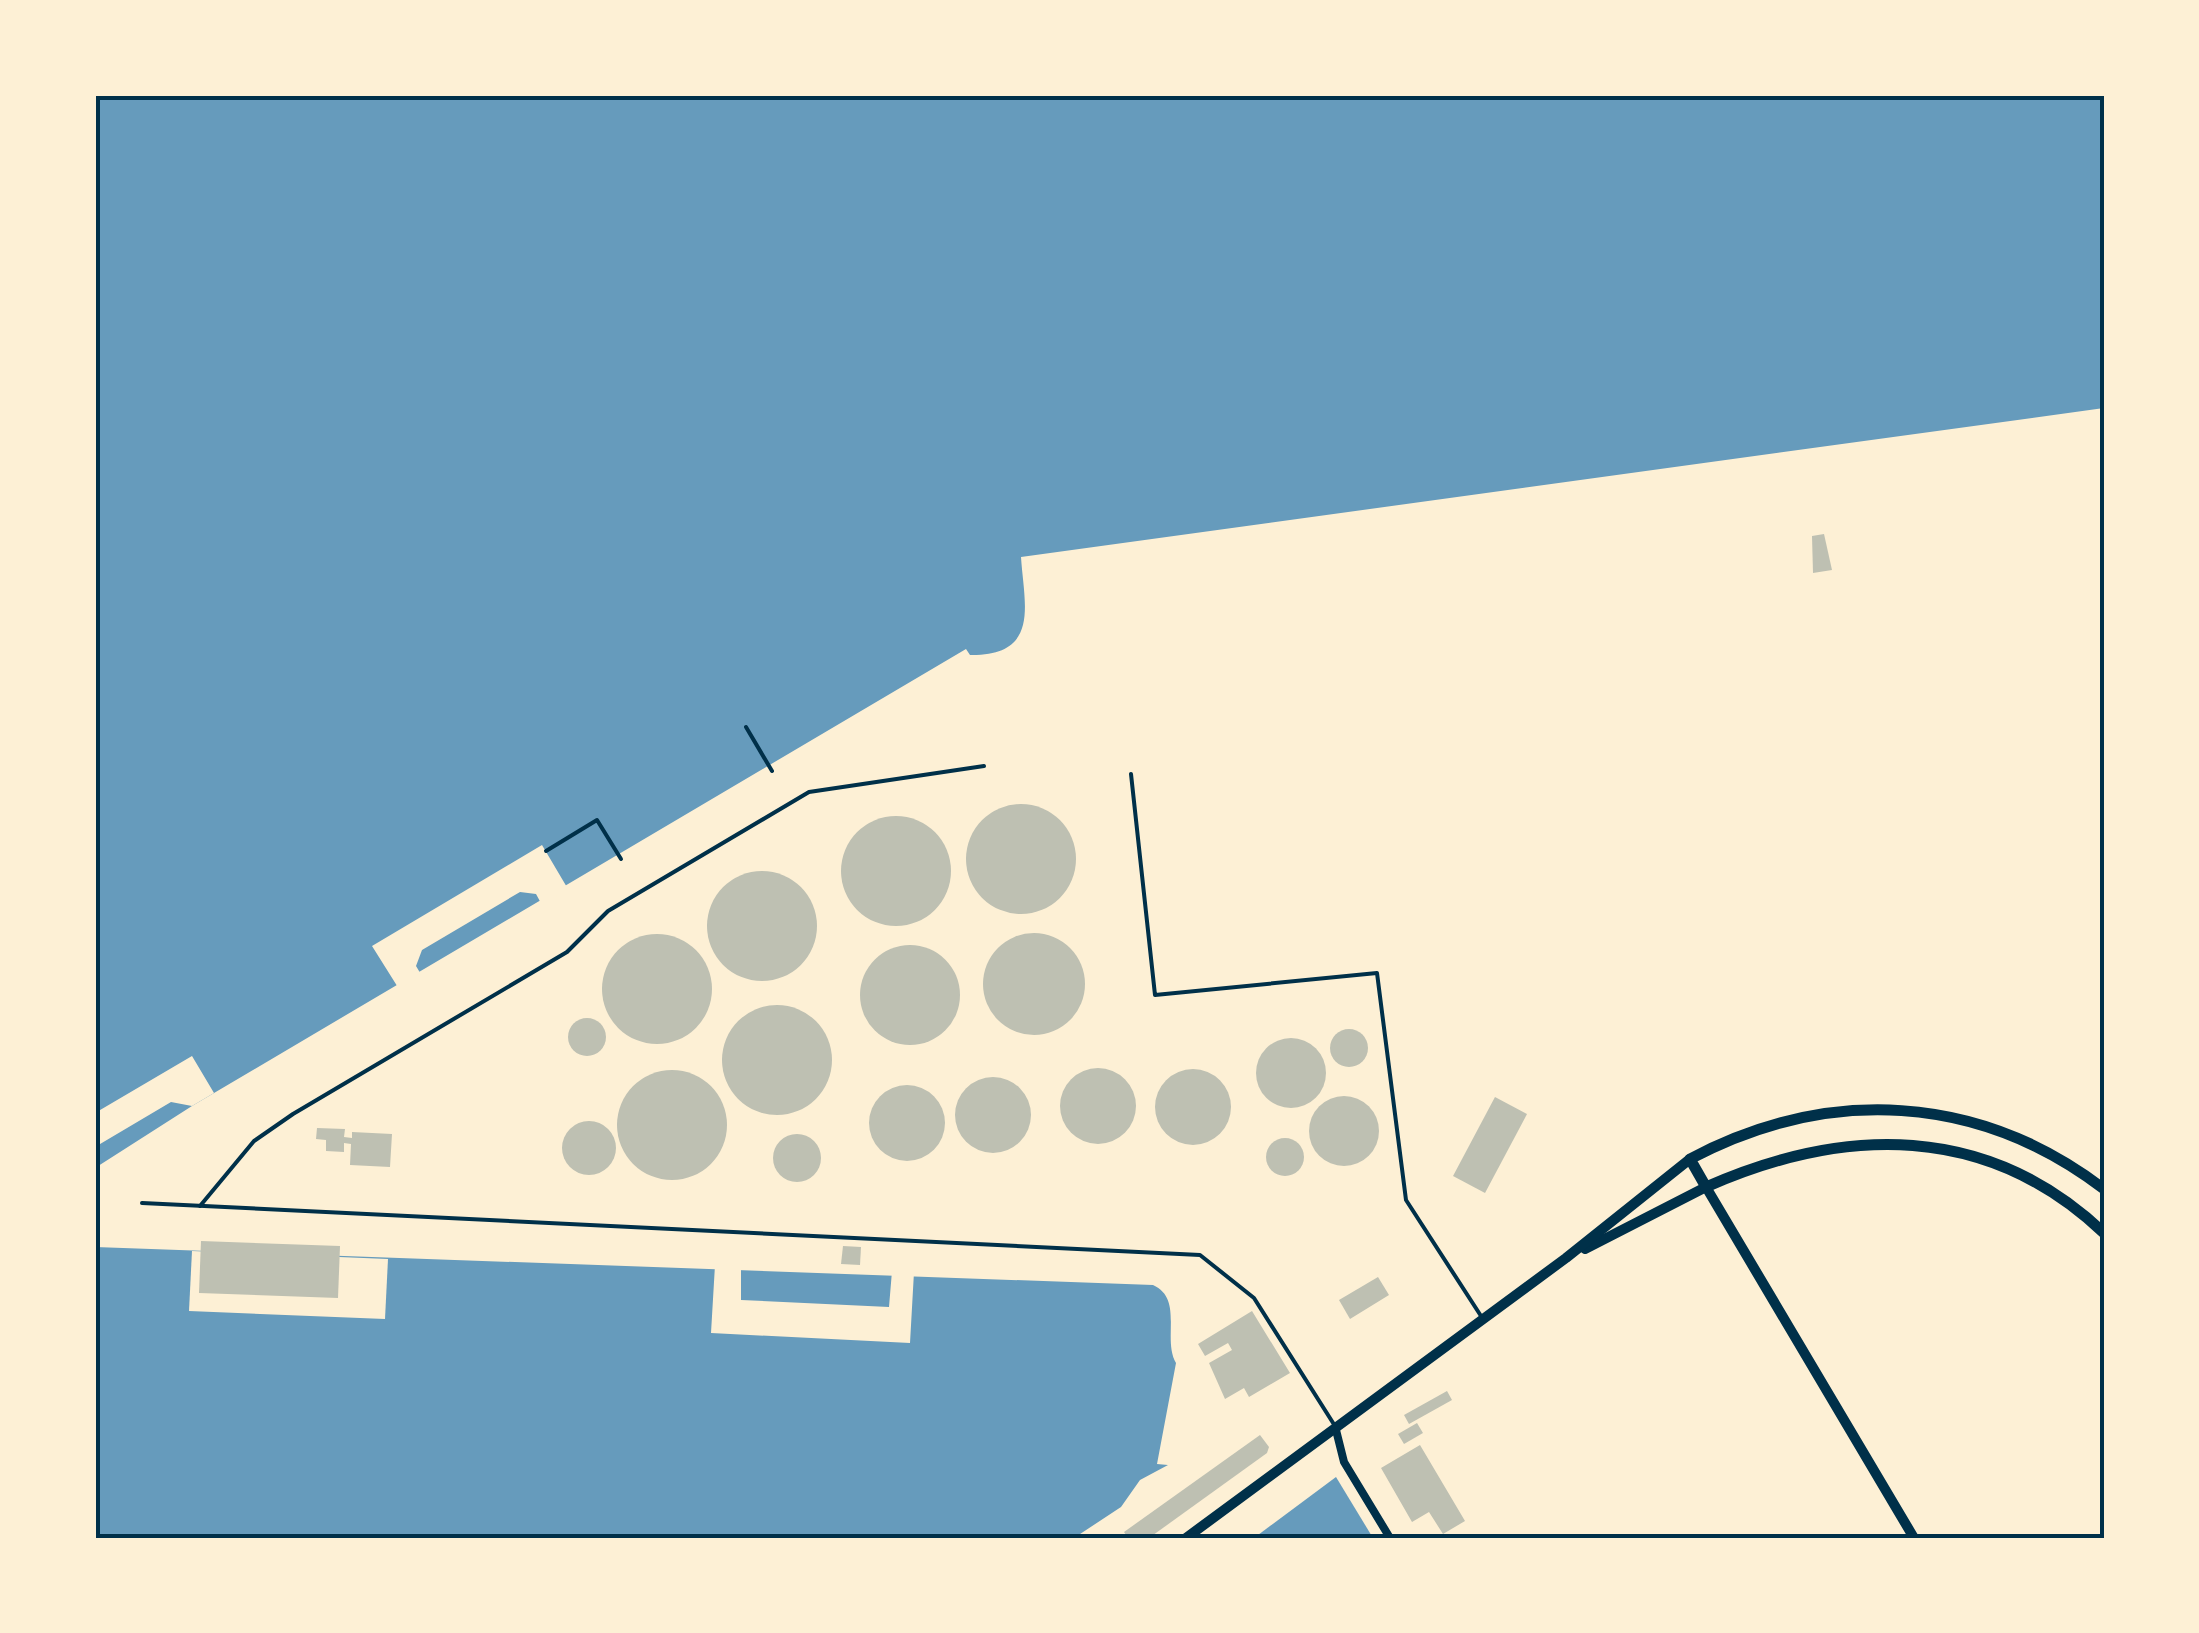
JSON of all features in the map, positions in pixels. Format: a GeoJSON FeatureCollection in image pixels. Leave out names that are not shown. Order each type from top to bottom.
{"type":"FeatureCollection","features":[{"type":"Feature","properties":{"kind":"main road"},"geometry":{"type":"LineString","coordinates":[[2104,1189],[2053,1155],[2012,1136],[1948,1114],[1901,1110],[1824,1112],[1756,1127],[1690,1160],[1706,1187],[1757,1164],[1811,1150],[1877,1143],[1934,1148],[1988,1162],[2030,1181],[2104,1233]]}},
{"type":"Feature","properties":{"kind":"street"},"geometry":{"type":"LineString","coordinates":[[1186,1538],[1566,1258],[1690,1160]]}},
{"type":"Feature","properties":{"kind":"street"},"geometry":{"type":"LineString","coordinates":[[1566,1258],[1706,1187],[1914,1538]]}},
{"type":"Feature","properties":{"kind":"street"},"geometry":{"type":"LineString","coordinates":[[1336,1430],[1344,1462],[1390,1538]]}},
{"type":"Feature","properties":{"kind":"lane"},"geometry":{"type":"LineString","coordinates":[[200,1206],[254,1141],[293,1114],[567,952],[608,911],[809,792],[984,766]]}},
{"type":"Feature","properties":{"kind":"lane"},"geometry":{"type":"LineString","coordinates":[[1131,774],[1155,995],[1376,973],[1406,1200],[1483,1320]]}},
{"type":"Feature","properties":{"kind":"lane"},"geometry":{"type":"LineString","coordinates":[[142,1204],[1200,1255],[1254,1298],[1329,1411],[1336,1430]]}},
{"type":"Feature","properties":{"kind":"path"},"geometry":{"type":"LineString","coordinates":[[746,727],[772,771]]}},
{"type":"Feature","properties":{"kind":"path"},"geometry":{"type":"LineString","coordinates":[[546,851],[597,820],[621,859]]}},
{"type":"Feature","properties":{"kind":"water"},"geometry":{"type":"Polygon","coordinates":[[[95,95],[2104,95],[2104,408],[1021,557],[1023,624],[1008,647],[970,655],[966,649],[192,1106],[95,1168],[95,95]]]}},
{"type":"Feature","properties":{"kind":"water"},"geometry":{"type":"Polygon","coordinates":[[[95,1247],[1153,1285],[1168,1300],[1176,1363],[1157,1464],[1168,1465],[1140,1480],[1121,1507],[1074,1538],[95,1538],[95,1247]]]}},
{"type":"Feature","properties":{"kind":"water"},"geometry":{"type":"Polygon","coordinates":[[[1336,1477],[1373,1538],[1254,1538],[1336,1477]]]}},
{"type":"Feature","properties":{"kind":"pier"},"geometry":{"type":"Polygon","coordinates":[[[542,845],[568,889],[542,905],[536,894],[520,892],[422,950],[416,966],[422,976],[399,989],[372,946],[542,845]]]}},
{"type":"Feature","properties":{"kind":"pier"},"geometry":{"type":"Polygon","coordinates":[[[192,1056],[214,1093],[192,1106],[171,1102],[95,1147],[95,1113],[192,1056]]]}},
{"type":"Feature","properties":{"kind":"pier"},"geometry":{"type":"Polygon","coordinates":[[[192,1251],[388,1259],[385,1319],[189,1311],[192,1251]]]}},
{"type":"Feature","properties":{"kind":"pier"},"geometry":{"type":"Polygon","coordinates":[[[715,1265],[741,1266],[741,1300],[889,1307],[892,1271],[914,1272],[910,1343],[711,1333],[715,1265]]]}},
{"type":"Feature","properties":{"kind":"building"},"geometry":{"type":"Polygon","coordinates":[[[1824,534],[1832,570],[1813,573],[1812,536],[1824,534]]]}},
{"type":"Feature","properties":{"kind":"building"},"geometry":{"type":"Polygon","coordinates":[[[1021,804],[1042,808],[1060,820],[1072,838],[1076,859],[1072,880],[1060,898],[1042,910],[1021,914],[1000,910],[982,898],[970,880],[966,859],[970,838],[982,820],[1000,808],[1021,804]]]}},
{"type":"Feature","properties":{"kind":"building"},"geometry":{"type":"Polygon","coordinates":[[[896,816],[917,820],[935,832],[947,850],[951,871],[947,892],[935,910],[917,922],[896,926],[875,922],[857,910],[845,892],[841,871],[845,850],[857,832],[875,820],[896,816]]]}},
{"type":"Feature","properties":{"kind":"building"},"geometry":{"type":"Polygon","coordinates":[[[762,871],[783,875],[801,887],[813,905],[817,926],[813,947],[801,965],[783,977],[762,981],[741,977],[723,965],[711,947],[707,926],[711,905],[723,887],[741,875],[762,871]]]}},
{"type":"Feature","properties":{"kind":"building"},"geometry":{"type":"Polygon","coordinates":[[[1034,933],[1054,936],[1077,955],[1085,984],[1082,1004],[1063,1027],[1034,1035],[1014,1032],[991,1013],[983,984],[986,964],[1005,941],[1034,933]]]}},
{"type":"Feature","properties":{"kind":"building"},"geometry":{"type":"Polygon","coordinates":[[[657,934],[678,938],[696,950],[708,968],[712,989],[708,1010],[696,1028],[678,1040],[657,1044],[636,1040],[618,1028],[606,1010],[602,989],[606,968],[618,950],[636,938],[657,934]]]}},
{"type":"Feature","properties":{"kind":"building"},"geometry":{"type":"Polygon","coordinates":[[[910,945],[929,949],[945,960],[956,976],[960,995],[956,1014],[945,1030],[929,1041],[910,1045],[891,1041],[875,1030],[864,1014],[860,995],[864,976],[875,960],[891,949],[910,945]]]}},
{"type":"Feature","properties":{"kind":"building"},"geometry":{"type":"Polygon","coordinates":[[[777,1005],[798,1009],[816,1021],[828,1039],[832,1060],[828,1081],[816,1099],[798,1111],[777,1115],[756,1111],[738,1099],[726,1081],[722,1060],[726,1039],[738,1021],[756,1009],[777,1005]]]}},
{"type":"Feature","properties":{"kind":"building"},"geometry":{"type":"Polygon","coordinates":[[[587,1018],[600,1024],[606,1037],[600,1050],[587,1056],[574,1050],[568,1037],[574,1024],[587,1018]]]}},
{"type":"Feature","properties":{"kind":"building"},"geometry":{"type":"Polygon","coordinates":[[[1349,1029],[1362,1035],[1368,1048],[1362,1061],[1349,1067],[1336,1061],[1330,1048],[1336,1035],[1349,1029]]]}},
{"type":"Feature","properties":{"kind":"building"},"geometry":{"type":"Polygon","coordinates":[[[1291,1038],[1316,1048],[1326,1073],[1316,1098],[1291,1108],[1266,1098],[1256,1073],[1266,1048],[1291,1038]]]}},
{"type":"Feature","properties":{"kind":"building"},"geometry":{"type":"Polygon","coordinates":[[[1098,1068],[1125,1079],[1136,1106],[1125,1133],[1098,1144],[1071,1133],[1060,1106],[1071,1079],[1098,1068]]]}},
{"type":"Feature","properties":{"kind":"building"},"geometry":{"type":"Polygon","coordinates":[[[1193,1069],[1220,1080],[1231,1107],[1220,1134],[1193,1145],[1166,1134],[1155,1107],[1166,1080],[1193,1069]]]}},
{"type":"Feature","properties":{"kind":"building"},"geometry":{"type":"Polygon","coordinates":[[[672,1070],[693,1074],[711,1086],[723,1104],[727,1125],[723,1146],[711,1164],[693,1176],[672,1180],[651,1176],[633,1164],[621,1146],[617,1125],[621,1104],[633,1086],[651,1074],[672,1070]]]}},
{"type":"Feature","properties":{"kind":"building"},"geometry":{"type":"Polygon","coordinates":[[[993,1077],[1008,1079],[1020,1088],[1029,1100],[1029,1130],[1020,1142],[1008,1151],[993,1153],[978,1151],[966,1142],[957,1130],[955,1115],[957,1100],[966,1088],[978,1079],[993,1077]]]}},
{"type":"Feature","properties":{"kind":"building"},"geometry":{"type":"Polygon","coordinates":[[[907,1085],[934,1096],[945,1123],[934,1150],[907,1161],[880,1150],[869,1123],[880,1096],[907,1085]]]}},
{"type":"Feature","properties":{"kind":"building"},"geometry":{"type":"Polygon","coordinates":[[[1344,1096],[1369,1106],[1379,1131],[1369,1156],[1344,1166],[1319,1156],[1309,1131],[1319,1106],[1344,1096]]]}},
{"type":"Feature","properties":{"kind":"building"},"geometry":{"type":"Polygon","coordinates":[[[1495,1097],[1527,1114],[1485,1193],[1453,1176],[1495,1097]]]}},
{"type":"Feature","properties":{"kind":"building"},"geometry":{"type":"Polygon","coordinates":[[[589,1121],[608,1129],[616,1148],[608,1167],[589,1175],[570,1167],[562,1148],[570,1129],[589,1121]]]}},
{"type":"Feature","properties":{"kind":"building"},"geometry":{"type":"Polygon","coordinates":[[[317,1128],[345,1129],[344,1137],[352,1138],[352,1132],[392,1134],[390,1167],[350,1165],[351,1144],[344,1143],[344,1152],[326,1151],[326,1140],[316,1139],[317,1128]]]}},
{"type":"Feature","properties":{"kind":"building"},"geometry":{"type":"Polygon","coordinates":[[[797,1134],[814,1141],[821,1158],[814,1175],[797,1182],[780,1175],[773,1158],[780,1141],[797,1134]]]}},
{"type":"Feature","properties":{"kind":"building"},"geometry":{"type":"Polygon","coordinates":[[[1285,1138],[1298,1144],[1304,1157],[1298,1170],[1285,1176],[1272,1170],[1266,1157],[1272,1144],[1285,1138]]]}},
{"type":"Feature","properties":{"kind":"building"},"geometry":{"type":"Polygon","coordinates":[[[201,1241],[340,1246],[338,1298],[199,1293],[201,1241]]]}},
{"type":"Feature","properties":{"kind":"building"},"geometry":{"type":"Polygon","coordinates":[[[843,1246],[861,1247],[860,1265],[841,1264],[843,1246]]]}},
{"type":"Feature","properties":{"kind":"building"},"geometry":{"type":"Polygon","coordinates":[[[1378,1277],[1389,1295],[1350,1319],[1339,1300],[1378,1277]]]}},
{"type":"Feature","properties":{"kind":"building"},"geometry":{"type":"Polygon","coordinates":[[[1252,1311],[1290,1373],[1249,1397],[1244,1388],[1225,1399],[1209,1363],[1232,1350],[1228,1343],[1205,1356],[1198,1344],[1252,1311]]]}},
{"type":"Feature","properties":{"kind":"building"},"geometry":{"type":"Polygon","coordinates":[[[1447,1391],[1452,1400],[1409,1424],[1404,1415],[1447,1391]]]}},
{"type":"Feature","properties":{"kind":"building"},"geometry":{"type":"Polygon","coordinates":[[[1417,1423],[1423,1433],[1404,1444],[1398,1434],[1417,1423]]]}},
{"type":"Feature","properties":{"kind":"building"},"geometry":{"type":"Polygon","coordinates":[[[1260,1435],[1269,1447],[1267,1453],[1149,1538],[1128,1538],[1124,1532],[1260,1435]]]}},
{"type":"Feature","properties":{"kind":"building"},"geometry":{"type":"Polygon","coordinates":[[[1420,1445],[1465,1521],[1443,1534],[1429,1512],[1412,1522],[1381,1468],[1420,1445]]]}}]}
